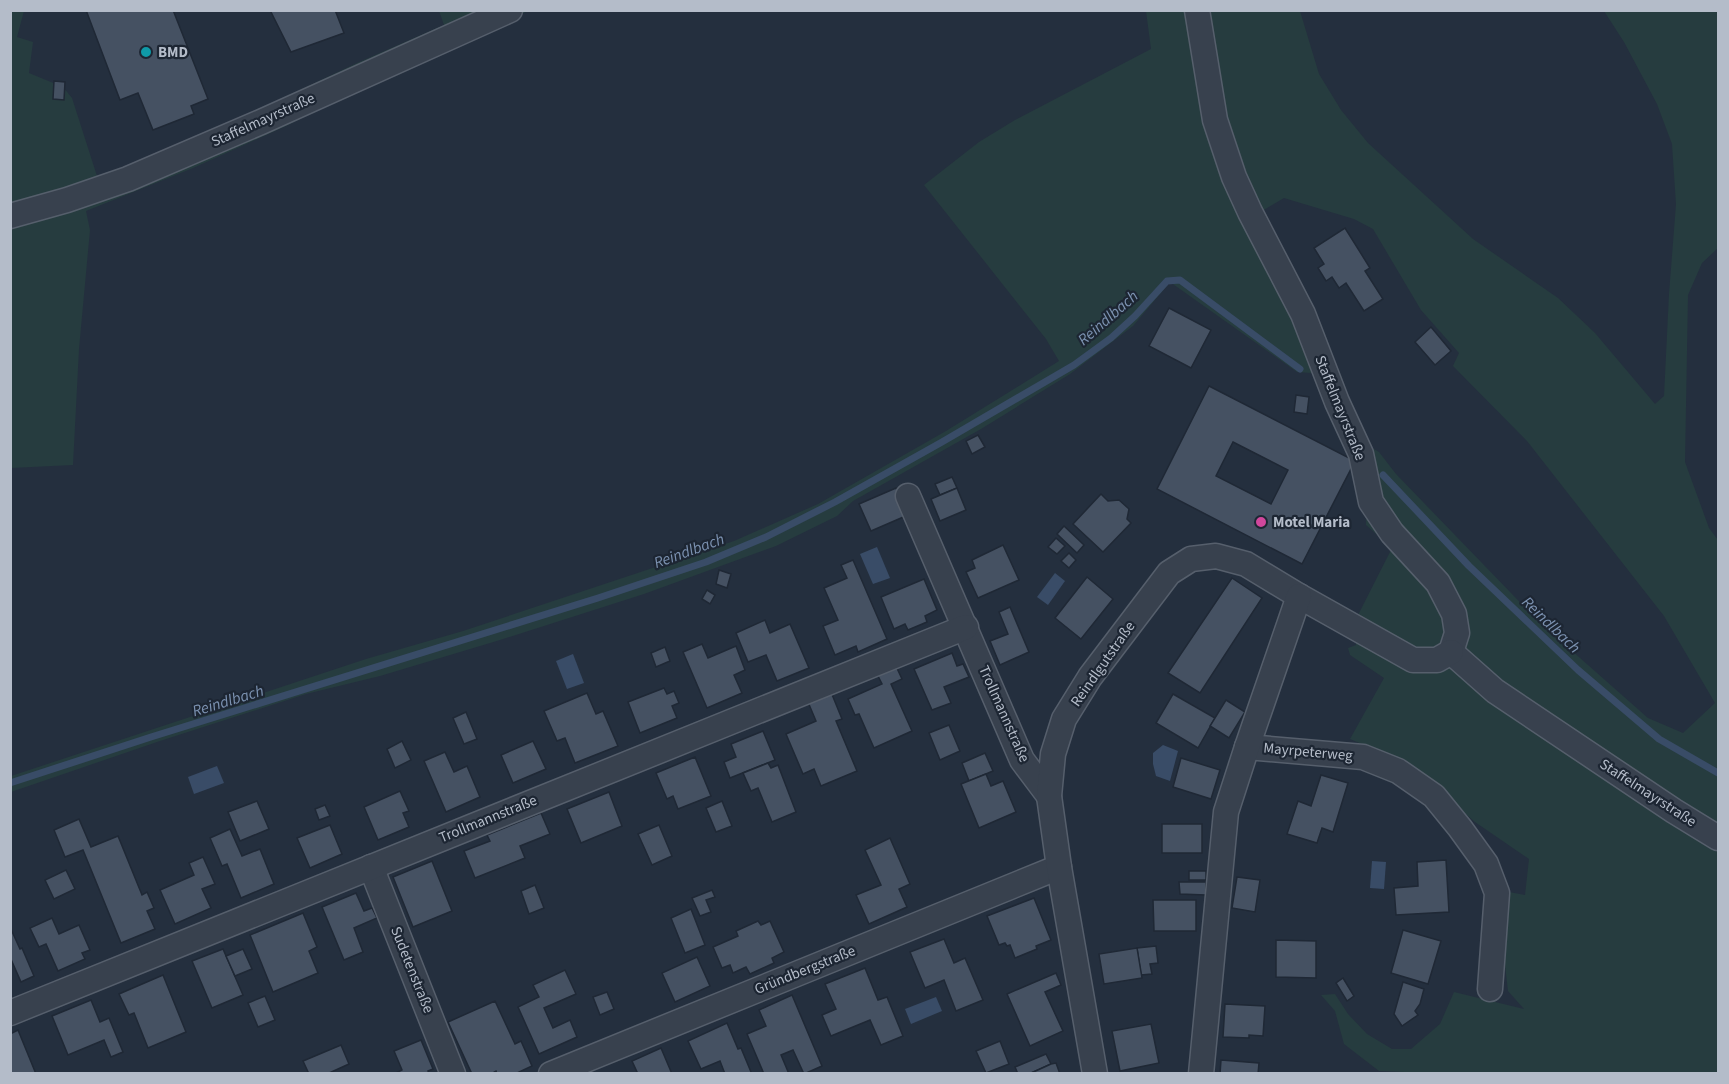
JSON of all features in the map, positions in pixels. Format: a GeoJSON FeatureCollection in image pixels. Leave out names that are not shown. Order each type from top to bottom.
{"type":"FeatureCollection","features":[{"type":"Feature","properties":{"kind":"street","name":"Staffelmayrstraße"},"geometry":{"type":"LineString","coordinates":[[10,216],[128,179],[510,10]]}},
{"type":"Feature","properties":{"kind":"street","name":"Staffelmayrstraße"},"geometry":{"type":"LineString","coordinates":[[1197,10],[1215,120],[1234,177],[1303,314],[1337,402],[1361,454],[1371,502],[1392,532],[1438,583],[1454,614],[1457,633],[1451,652],[1495,691],[1674,811],[1719,838]]}},
{"type":"Feature","properties":{"kind":"street","name":"Trollmannstraße"},"geometry":{"type":"LineString","coordinates":[[908,496],[1022,760],[1049,796]]}},
{"type":"Feature","properties":{"kind":"street","name":"Reindlgutstraße"},"geometry":{"type":"LineString","coordinates":[[1095,1074],[1049,796],[1053,754],[1064,719],[1090,677],[1169,573],[1191,560],[1216,556],[1246,564],[1413,660],[1437,660],[1451,652]]}},
{"type":"Feature","properties":{"kind":"street","name":"Mayrpeterweg"},"geometry":{"type":"LineString","coordinates":[[1201,1074],[1227,812],[1299,596]]}},
{"type":"Feature","properties":{"kind":"street","name":"Trollmannstraße"},"geometry":{"type":"LineString","coordinates":[[10,1013],[966,627]]}},
{"type":"Feature","properties":{"kind":"street","name":"Mayrpeterweg"},"geometry":{"type":"LineString","coordinates":[[1247,747],[1363,757],[1398,771],[1434,796],[1485,864],[1497,893],[1490,989]]}},
{"type":"Feature","properties":{"kind":"street","name":"Sudetenstraße"},"geometry":{"type":"LineString","coordinates":[[371,867],[453,1074]]}},
{"type":"Feature","properties":{"kind":"street","name":"Gründbergstraße"},"geometry":{"type":"LineString","coordinates":[[551,1074],[1059,867]]}},
{"type":"Feature","properties":{"kind":"green space"},"geometry":{"type":"Polygon","coordinates":[[[10,11],[24,11],[17,37],[33,42],[29,73],[63,87],[72,98],[97,176],[177,148],[357,63],[444,25],[439,11],[528,11],[361,88],[286,126],[193,168],[86,211],[90,230],[79,349],[73,465],[11,468],[10,11]]]}},
{"type":"Feature","properties":{"kind":"green space"},"geometry":{"type":"Polygon","coordinates":[[[1146,11],[1191,11],[1201,78],[1314,360],[1311,373],[1297,372],[1170,282],[1133,326],[1070,374],[981,429],[853,501],[837,516],[776,546],[644,594],[380,676],[306,694],[11,792],[11,776],[366,659],[463,631],[734,541],[818,504],[946,431],[1059,361],[1046,339],[924,185],[979,142],[1015,120],[1151,49],[1146,11]]]}},
{"type":"Feature","properties":{"kind":"green space"},"geometry":{"type":"Polygon","coordinates":[[[1203,11],[1300,11],[1319,74],[1341,110],[1368,143],[1473,239],[1558,298],[1595,333],[1655,404],[1664,396],[1676,204],[1672,144],[1657,104],[1624,42],[1604,11],[1718,11],[1718,248],[1702,263],[1688,295],[1685,462],[1709,528],[1718,540],[1718,1073],[1379,1071],[1344,1044],[1335,1011],[1321,995],[1335,994],[1348,1014],[1367,1034],[1392,1049],[1411,1049],[1440,1024],[1454,992],[1524,1009],[1508,991],[1504,957],[1509,892],[1525,895],[1529,859],[1475,822],[1405,762],[1350,739],[1384,678],[1350,655],[1348,648],[1356,645],[1355,621],[1392,548],[1366,525],[1367,445],[1379,452],[1396,474],[1537,620],[1648,718],[1683,733],[1715,703],[1664,616],[1527,441],[1453,366],[1459,353],[1421,310],[1373,229],[1354,219],[1284,198],[1257,214],[1241,182],[1203,11]]]}},
{"type":"Feature","properties":{"kind":"water"},"geometry":{"type":"Polygon","coordinates":[[[877,547],[890,578],[873,584],[860,554],[877,547]]]}},
{"type":"Feature","properties":{"kind":"water"},"geometry":{"type":"Polygon","coordinates":[[[1055,573],[1065,581],[1048,605],[1037,597],[1055,573]]]}},
{"type":"Feature","properties":{"kind":"water"},"geometry":{"type":"Polygon","coordinates":[[[573,654],[584,683],[567,689],[556,661],[573,654]]]}},
{"type":"Feature","properties":{"kind":"water"},"geometry":{"type":"Polygon","coordinates":[[[1163,745],[1178,751],[1170,781],[1156,776],[1153,764],[1153,753],[1163,745]]]}},
{"type":"Feature","properties":{"kind":"water"},"geometry":{"type":"Polygon","coordinates":[[[217,766],[224,783],[194,794],[188,777],[217,766]]]}},
{"type":"Feature","properties":{"kind":"water"},"geometry":{"type":"Polygon","coordinates":[[[1372,861],[1386,862],[1384,889],[1370,888],[1372,861]]]}},
{"type":"Feature","properties":{"kind":"water"},"geometry":{"type":"Polygon","coordinates":[[[936,997],[942,1011],[911,1024],[905,1009],[936,997]]]}},
{"type":"Feature","properties":{"kind":"building","name":"BMD"},"geometry":{"type":"Polygon","coordinates":[[[86,10],[173,10],[208,99],[191,106],[194,114],[153,130],[138,93],[120,100],[86,10]]]}},
{"type":"Feature","properties":{"kind":"building"},"geometry":{"type":"Polygon","coordinates":[[[270,10],[335,10],[344,33],[291,52],[270,10]]]}},
{"type":"Feature","properties":{"kind":"building"},"geometry":{"type":"Polygon","coordinates":[[[54,81],[65,82],[64,100],[53,99],[54,81]]]}},
{"type":"Feature","properties":{"kind":"building"},"geometry":{"type":"Polygon","coordinates":[[[1345,228],[1370,268],[1365,271],[1383,299],[1364,311],[1346,283],[1339,288],[1332,277],[1326,281],[1318,268],[1324,264],[1314,248],[1345,228]]]}},
{"type":"Feature","properties":{"kind":"building"},"geometry":{"type":"Polygon","coordinates":[[[1169,308],[1211,330],[1191,368],[1149,346],[1169,308]]]}},
{"type":"Feature","properties":{"kind":"building"},"geometry":{"type":"Polygon","coordinates":[[[1431,327],[1451,351],[1435,365],[1415,342],[1431,327]]]}},
{"type":"Feature","properties":{"kind":"building"},"geometry":{"type":"Polygon","coordinates":[[[1209,386],[1355,461],[1302,564],[1157,489],[1209,386]],[[1233,442],[1216,476],[1271,504],[1288,470],[1233,442]]]}},
{"type":"Feature","properties":{"kind":"building"},"geometry":{"type":"Polygon","coordinates":[[[1296,395],[1309,397],[1307,414],[1294,412],[1296,395]]]}},
{"type":"Feature","properties":{"kind":"building"},"geometry":{"type":"Polygon","coordinates":[[[978,435],[985,447],[972,454],[966,441],[978,435]]]}},
{"type":"Feature","properties":{"kind":"building"},"geometry":{"type":"Polygon","coordinates":[[[952,477],[957,488],[940,495],[935,484],[952,477]]]}},
{"type":"Feature","properties":{"kind":"building"},"geometry":{"type":"Polygon","coordinates":[[[896,488],[908,515],[871,531],[859,504],[896,488]]]}},
{"type":"Feature","properties":{"kind":"building"},"geometry":{"type":"Polygon","coordinates":[[[957,488],[966,510],[940,521],[931,499],[957,488]]]}},
{"type":"Feature","properties":{"kind":"building"},"geometry":{"type":"Polygon","coordinates":[[[1101,494],[1108,501],[1119,500],[1129,509],[1127,519],[1131,523],[1103,552],[1073,524],[1101,494]]]}},
{"type":"Feature","properties":{"kind":"building"},"geometry":{"type":"Polygon","coordinates":[[[1064,526],[1084,545],[1077,553],[1057,534],[1064,526]]]}},
{"type":"Feature","properties":{"kind":"building"},"geometry":{"type":"Polygon","coordinates":[[[1056,538],[1065,546],[1057,554],[1048,547],[1056,538]]]}},
{"type":"Feature","properties":{"kind":"building"},"geometry":{"type":"Polygon","coordinates":[[[1003,545],[1019,580],[978,598],[966,572],[975,568],[972,560],[1003,545]]]}},
{"type":"Feature","properties":{"kind":"building"},"geometry":{"type":"Polygon","coordinates":[[[1069,553],[1076,560],[1069,568],[1061,561],[1069,553]]]}},
{"type":"Feature","properties":{"kind":"building"},"geometry":{"type":"Polygon","coordinates":[[[853,560],[887,639],[858,652],[856,646],[835,655],[823,626],[838,620],[824,588],[847,578],[841,565],[853,560]]]}},
{"type":"Feature","properties":{"kind":"building"},"geometry":{"type":"Polygon","coordinates":[[[719,570],[731,574],[727,588],[716,584],[719,570]]]}},
{"type":"Feature","properties":{"kind":"building"},"geometry":{"type":"Polygon","coordinates":[[[1087,577],[1113,599],[1081,639],[1055,618],[1087,577]]]}},
{"type":"Feature","properties":{"kind":"building"},"geometry":{"type":"Polygon","coordinates":[[[1232,578],[1262,598],[1200,693],[1168,673],[1232,578]]]}},
{"type":"Feature","properties":{"kind":"building"},"geometry":{"type":"Polygon","coordinates":[[[924,579],[937,610],[925,616],[927,622],[908,630],[905,624],[894,629],[881,597],[924,579]]]}},
{"type":"Feature","properties":{"kind":"building"},"geometry":{"type":"Polygon","coordinates":[[[707,590],[715,595],[710,604],[702,599],[707,590]]]}},
{"type":"Feature","properties":{"kind":"building"},"geometry":{"type":"Polygon","coordinates":[[[1010,607],[1029,652],[1000,665],[990,641],[1008,634],[999,612],[1010,607]]]}},
{"type":"Feature","properties":{"kind":"building"},"geometry":{"type":"Polygon","coordinates":[[[765,620],[770,633],[790,624],[809,668],[777,681],[766,655],[748,662],[736,633],[765,620]]]}},
{"type":"Feature","properties":{"kind":"building"},"geometry":{"type":"Polygon","coordinates":[[[702,644],[708,658],[736,646],[745,670],[734,675],[742,693],[707,708],[683,652],[702,644]]]}},
{"type":"Feature","properties":{"kind":"building"},"geometry":{"type":"Polygon","coordinates":[[[665,647],[670,661],[656,667],[651,653],[665,647]]]}},
{"type":"Feature","properties":{"kind":"building"},"geometry":{"type":"Polygon","coordinates":[[[952,653],[957,666],[963,664],[969,677],[944,687],[951,703],[932,710],[914,669],[952,653]]]}},
{"type":"Feature","properties":{"kind":"building"},"geometry":{"type":"Polygon","coordinates":[[[895,664],[902,679],[891,684],[912,731],[874,748],[859,714],[855,715],[848,699],[882,684],[876,672],[895,664]]]}},
{"type":"Feature","properties":{"kind":"building"},"geometry":{"type":"Polygon","coordinates":[[[664,688],[667,694],[674,691],[679,703],[672,706],[677,718],[640,733],[628,702],[664,688]]]}},
{"type":"Feature","properties":{"kind":"building"},"geometry":{"type":"Polygon","coordinates":[[[831,692],[842,719],[836,721],[857,771],[821,786],[814,769],[803,774],[786,734],[816,721],[808,702],[831,692]]]}},
{"type":"Feature","properties":{"kind":"building"},"geometry":{"type":"Polygon","coordinates":[[[587,693],[596,714],[603,711],[618,746],[575,763],[565,738],[557,741],[544,711],[587,693]]]}},
{"type":"Feature","properties":{"kind":"building"},"geometry":{"type":"Polygon","coordinates":[[[1173,694],[1215,718],[1198,748],[1156,723],[1173,694]]]}},
{"type":"Feature","properties":{"kind":"building"},"geometry":{"type":"Polygon","coordinates":[[[1226,700],[1245,712],[1229,738],[1210,726],[1226,700]]]}},
{"type":"Feature","properties":{"kind":"building"},"geometry":{"type":"Polygon","coordinates":[[[466,712],[477,739],[464,744],[453,718],[466,712]]]}},
{"type":"Feature","properties":{"kind":"building"},"geometry":{"type":"Polygon","coordinates":[[[949,725],[960,751],[940,760],[929,733],[949,725]]]}},
{"type":"Feature","properties":{"kind":"building"},"geometry":{"type":"Polygon","coordinates":[[[763,731],[775,760],[730,778],[724,762],[736,757],[731,744],[763,731]]]}},
{"type":"Feature","properties":{"kind":"building"},"geometry":{"type":"Polygon","coordinates":[[[402,741],[411,760],[395,768],[387,749],[402,741]]]}},
{"type":"Feature","properties":{"kind":"building"},"geometry":{"type":"Polygon","coordinates":[[[533,741],[546,769],[513,783],[501,755],[533,741]]]}},
{"type":"Feature","properties":{"kind":"building"},"geometry":{"type":"Polygon","coordinates":[[[445,752],[454,772],[467,766],[480,797],[446,812],[424,761],[445,752]]]}},
{"type":"Feature","properties":{"kind":"building"},"geometry":{"type":"Polygon","coordinates":[[[985,753],[993,771],[969,781],[962,763],[985,753]]]}},
{"type":"Feature","properties":{"kind":"building"},"geometry":{"type":"Polygon","coordinates":[[[695,757],[711,796],[678,809],[673,796],[667,799],[656,773],[695,757]]]}},
{"type":"Feature","properties":{"kind":"building"},"geometry":{"type":"Polygon","coordinates":[[[1181,758],[1220,770],[1211,799],[1173,787],[1181,758]]]}},
{"type":"Feature","properties":{"kind":"building"},"geometry":{"type":"Polygon","coordinates":[[[768,763],[771,768],[778,765],[796,812],[772,822],[758,788],[751,791],[743,773],[768,763]]]}},
{"type":"Feature","properties":{"kind":"building"},"geometry":{"type":"Polygon","coordinates":[[[986,774],[991,786],[1003,781],[1016,812],[979,828],[961,784],[986,774]]]}},
{"type":"Feature","properties":{"kind":"building"},"geometry":{"type":"Polygon","coordinates":[[[1321,775],[1348,783],[1333,832],[1322,828],[1317,843],[1287,834],[1298,801],[1311,806],[1321,775]]]}},
{"type":"Feature","properties":{"kind":"building"},"geometry":{"type":"Polygon","coordinates":[[[400,791],[409,811],[403,813],[409,827],[378,840],[364,807],[400,791]]]}},
{"type":"Feature","properties":{"kind":"building"},"geometry":{"type":"Polygon","coordinates":[[[609,792],[622,826],[581,843],[567,809],[609,792]]]}},
{"type":"Feature","properties":{"kind":"building"},"geometry":{"type":"Polygon","coordinates":[[[257,801],[269,829],[240,841],[228,812],[257,801]]]}},
{"type":"Feature","properties":{"kind":"building"},"geometry":{"type":"Polygon","coordinates":[[[722,801],[732,826],[716,832],[706,808],[722,801]]]}},
{"type":"Feature","properties":{"kind":"building"},"geometry":{"type":"Polygon","coordinates":[[[325,805],[330,816],[319,820],[315,809],[325,805]]]}},
{"type":"Feature","properties":{"kind":"building"},"geometry":{"type":"Polygon","coordinates":[[[541,813],[550,834],[520,846],[525,858],[475,878],[464,851],[490,841],[487,835],[541,813]]]}},
{"type":"Feature","properties":{"kind":"building"},"geometry":{"type":"Polygon","coordinates":[[[79,819],[91,847],[118,836],[142,895],[147,892],[154,908],[147,911],[155,929],[121,943],[83,850],[65,857],[54,830],[79,819]]]}},
{"type":"Feature","properties":{"kind":"building"},"geometry":{"type":"Polygon","coordinates":[[[1162,824],[1202,824],[1202,853],[1162,853],[1162,824]]]}},
{"type":"Feature","properties":{"kind":"building"},"geometry":{"type":"Polygon","coordinates":[[[330,825],[342,854],[310,868],[297,838],[330,825]]]}},
{"type":"Feature","properties":{"kind":"building"},"geometry":{"type":"Polygon","coordinates":[[[659,825],[672,856],[652,865],[638,834],[659,825]]]}},
{"type":"Feature","properties":{"kind":"building"},"geometry":{"type":"Polygon","coordinates":[[[230,829],[242,856],[260,849],[274,884],[241,898],[227,864],[222,866],[210,838],[230,829]]]}},
{"type":"Feature","properties":{"kind":"building"},"geometry":{"type":"Polygon","coordinates":[[[890,838],[910,884],[899,889],[907,907],[869,924],[856,895],[881,885],[865,850],[890,838]]]}},
{"type":"Feature","properties":{"kind":"building"},"geometry":{"type":"Polygon","coordinates":[[[203,857],[215,884],[202,889],[211,908],[175,924],[160,890],[194,875],[189,863],[203,857]]]}},
{"type":"Feature","properties":{"kind":"building"},"geometry":{"type":"Polygon","coordinates":[[[1446,860],[1449,912],[1396,915],[1394,888],[1418,886],[1417,862],[1446,860]]]}},
{"type":"Feature","properties":{"kind":"building"},"geometry":{"type":"Polygon","coordinates":[[[432,861],[452,911],[413,927],[393,877],[432,861]]]}},
{"type":"Feature","properties":{"kind":"building"},"geometry":{"type":"Polygon","coordinates":[[[66,870],[75,889],[54,899],[45,880],[66,870]]]}},
{"type":"Feature","properties":{"kind":"building"},"geometry":{"type":"Polygon","coordinates":[[[1189,871],[1206,871],[1206,880],[1189,880],[1189,871]]]}},
{"type":"Feature","properties":{"kind":"building"},"geometry":{"type":"Polygon","coordinates":[[[1237,877],[1260,880],[1255,912],[1232,908],[1237,877]]]}},
{"type":"Feature","properties":{"kind":"building"},"geometry":{"type":"Polygon","coordinates":[[[1179,882],[1206,882],[1206,895],[1180,894],[1179,882]]]}},
{"type":"Feature","properties":{"kind":"building"},"geometry":{"type":"Polygon","coordinates":[[[535,885],[544,908],[529,914],[521,891],[535,885]]]}},
{"type":"Feature","properties":{"kind":"building"},"geometry":{"type":"Polygon","coordinates":[[[712,890],[715,897],[706,900],[711,912],[700,916],[692,898],[712,890]]]}},
{"type":"Feature","properties":{"kind":"building"},"geometry":{"type":"Polygon","coordinates":[[[356,893],[364,911],[372,908],[377,918],[354,928],[363,952],[344,960],[322,907],[356,893]]]}},
{"type":"Feature","properties":{"kind":"building"},"geometry":{"type":"Polygon","coordinates":[[[1034,898],[1051,940],[1015,958],[1010,945],[1007,946],[1005,943],[999,945],[987,916],[1034,898]]]}},
{"type":"Feature","properties":{"kind":"building"},"geometry":{"type":"Polygon","coordinates":[[[1153,900],[1196,900],[1196,931],[1154,931],[1153,900]]]}},
{"type":"Feature","properties":{"kind":"building"},"geometry":{"type":"Polygon","coordinates":[[[691,909],[705,945],[685,953],[671,918],[691,909]]]}},
{"type":"Feature","properties":{"kind":"building"},"geometry":{"type":"Polygon","coordinates":[[[303,913],[317,947],[309,951],[318,973],[273,992],[250,935],[303,913]]]}},
{"type":"Feature","properties":{"kind":"building"},"geometry":{"type":"Polygon","coordinates":[[[52,918],[59,934],[79,925],[90,950],[82,953],[85,959],[58,971],[46,944],[39,947],[30,928],[52,918]]]}},
{"type":"Feature","properties":{"kind":"building"},"geometry":{"type":"Polygon","coordinates":[[[758,921],[761,925],[770,921],[784,952],[772,958],[774,963],[750,974],[746,967],[733,973],[730,965],[722,968],[713,947],[738,936],[736,931],[758,921]]]}},
{"type":"Feature","properties":{"kind":"building"},"geometry":{"type":"Polygon","coordinates":[[[10,927],[34,976],[21,982],[10,957],[10,927]]]}},
{"type":"Feature","properties":{"kind":"building"},"geometry":{"type":"Polygon","coordinates":[[[1403,930],[1441,941],[1428,984],[1391,973],[1403,930]]]}},
{"type":"Feature","properties":{"kind":"building"},"geometry":{"type":"Polygon","coordinates":[[[944,939],[954,963],[965,958],[983,1000],[956,1011],[944,980],[925,988],[910,952],[944,939]]]}},
{"type":"Feature","properties":{"kind":"building"},"geometry":{"type":"Polygon","coordinates":[[[1276,940],[1316,941],[1316,978],[1276,977],[1276,940]]]}},
{"type":"Feature","properties":{"kind":"building"},"geometry":{"type":"Polygon","coordinates":[[[1156,946],[1158,963],[1150,964],[1152,974],[1141,975],[1137,948],[1156,946]]]}},
{"type":"Feature","properties":{"kind":"building"},"geometry":{"type":"Polygon","coordinates":[[[1137,948],[1142,978],[1104,984],[1099,954],[1137,948]]]}},
{"type":"Feature","properties":{"kind":"building"},"geometry":{"type":"Polygon","coordinates":[[[223,949],[243,995],[212,1008],[192,961],[223,949]]]}},
{"type":"Feature","properties":{"kind":"building"},"geometry":{"type":"Polygon","coordinates":[[[243,949],[252,969],[235,976],[226,956],[243,949]]]}},
{"type":"Feature","properties":{"kind":"building"},"geometry":{"type":"Polygon","coordinates":[[[697,957],[710,986],[675,1002],[662,973],[697,957]]]}},
{"type":"Feature","properties":{"kind":"building"},"geometry":{"type":"Polygon","coordinates":[[[865,968],[878,1000],[887,997],[903,1036],[881,1045],[870,1020],[831,1036],[822,1015],[836,1009],[825,984],[865,968]]]}},
{"type":"Feature","properties":{"kind":"building"},"geometry":{"type":"Polygon","coordinates":[[[565,970],[576,994],[544,1008],[553,1028],[570,1020],[577,1037],[539,1054],[518,1007],[539,997],[533,985],[565,970]]]}},
{"type":"Feature","properties":{"kind":"building"},"geometry":{"type":"Polygon","coordinates":[[[1056,973],[1061,985],[1045,992],[1063,1031],[1030,1046],[1007,994],[1056,973]]]}},
{"type":"Feature","properties":{"kind":"building"},"geometry":{"type":"Polygon","coordinates":[[[163,975],[186,1032],[148,1048],[134,1013],[129,1015],[119,994],[163,975]]]}},
{"type":"Feature","properties":{"kind":"building"},"geometry":{"type":"Polygon","coordinates":[[[1343,978],[1354,996],[1347,1001],[1336,983],[1343,978]]]}},
{"type":"Feature","properties":{"kind":"building"},"geometry":{"type":"Polygon","coordinates":[[[1403,982],[1424,989],[1420,1004],[1415,1011],[1418,1015],[1402,1026],[1394,1014],[1403,982]]]}},
{"type":"Feature","properties":{"kind":"building"},"geometry":{"type":"Polygon","coordinates":[[[607,992],[614,1009],[600,1015],[593,997],[607,992]]]}},
{"type":"Feature","properties":{"kind":"building"},"geometry":{"type":"Polygon","coordinates":[[[792,995],[822,1066],[804,1074],[793,1050],[781,1055],[789,1074],[764,1074],[747,1034],[766,1026],[759,1010],[792,995]]]}},
{"type":"Feature","properties":{"kind":"building"},"geometry":{"type":"Polygon","coordinates":[[[265,996],[275,1020],[258,1027],[248,1003],[265,996]]]}},
{"type":"Feature","properties":{"kind":"building"},"geometry":{"type":"Polygon","coordinates":[[[91,1000],[100,1022],[109,1018],[123,1052],[111,1057],[104,1040],[68,1055],[52,1016],[91,1000]]]}},
{"type":"Feature","properties":{"kind":"building"},"geometry":{"type":"Polygon","coordinates":[[[495,1001],[515,1044],[521,1041],[532,1066],[515,1074],[497,1074],[496,1071],[491,1074],[472,1074],[448,1022],[495,1001]]]}},
{"type":"Feature","properties":{"kind":"building"},"geometry":{"type":"Polygon","coordinates":[[[1225,1004],[1265,1006],[1263,1036],[1223,1037],[1225,1004]]]}},
{"type":"Feature","properties":{"kind":"building"},"geometry":{"type":"Polygon","coordinates":[[[727,1023],[751,1072],[748,1074],[725,1074],[720,1061],[701,1069],[688,1041],[727,1023]]]}},
{"type":"Feature","properties":{"kind":"building"},"geometry":{"type":"Polygon","coordinates":[[[1151,1024],[1159,1063],[1120,1071],[1112,1031],[1151,1024]]]}},
{"type":"Feature","properties":{"kind":"building"},"geometry":{"type":"Polygon","coordinates":[[[18,1030],[36,1074],[10,1074],[10,1034],[18,1030]]]}},
{"type":"Feature","properties":{"kind":"building"},"geometry":{"type":"Polygon","coordinates":[[[421,1040],[433,1069],[428,1071],[429,1074],[394,1074],[402,1070],[394,1051],[421,1040]]]}},
{"type":"Feature","properties":{"kind":"building"},"geometry":{"type":"Polygon","coordinates":[[[1000,1041],[1009,1064],[986,1073],[976,1051],[1000,1041]]]}},
{"type":"Feature","properties":{"kind":"building"},"geometry":{"type":"Polygon","coordinates":[[[341,1045],[349,1064],[327,1074],[309,1074],[303,1061],[341,1045]]]}},
{"type":"Feature","properties":{"kind":"building"},"geometry":{"type":"Polygon","coordinates":[[[661,1048],[672,1074],[638,1074],[632,1061],[661,1048]]]}},
{"type":"Feature","properties":{"kind":"building"},"geometry":{"type":"Polygon","coordinates":[[[1046,1054],[1051,1064],[1029,1074],[1018,1074],[1015,1067],[1046,1054]]]}},
{"type":"Feature","properties":{"kind":"building"},"geometry":{"type":"Polygon","coordinates":[[[1221,1060],[1259,1063],[1258,1074],[1220,1074],[1221,1060]]]}},
{"type":"Feature","properties":{"kind":"building"},"geometry":{"type":"Polygon","coordinates":[[[1056,1063],[1060,1074],[1029,1074],[1051,1064],[1056,1063]]]}},
{"type":"Feature","properties":{"kind":"waterway","name":"Reindlbach"},"geometry":{"type":"LineString","coordinates":[[10,783],[598,598],[706,562],[766,537],[835,502],[1074,365],[1111,338],[1167,281],[1180,280],[1300,369]]}},
{"type":"Feature","properties":{"kind":"waterway","name":"Reindlbach"},"geometry":{"type":"LineString","coordinates":[[1383,475],[1469,566],[1578,670],[1659,739],[1718,773]]}},
{"type":"Feature","properties":{"kind":"place","name":"BMD"},"geometry":{"type":"Point","coordinates":[146,52]}},
{"type":"Feature","properties":{"kind":"place","name":"Motel Maria"},"geometry":{"type":"Point","coordinates":[1261,522]}}]}
